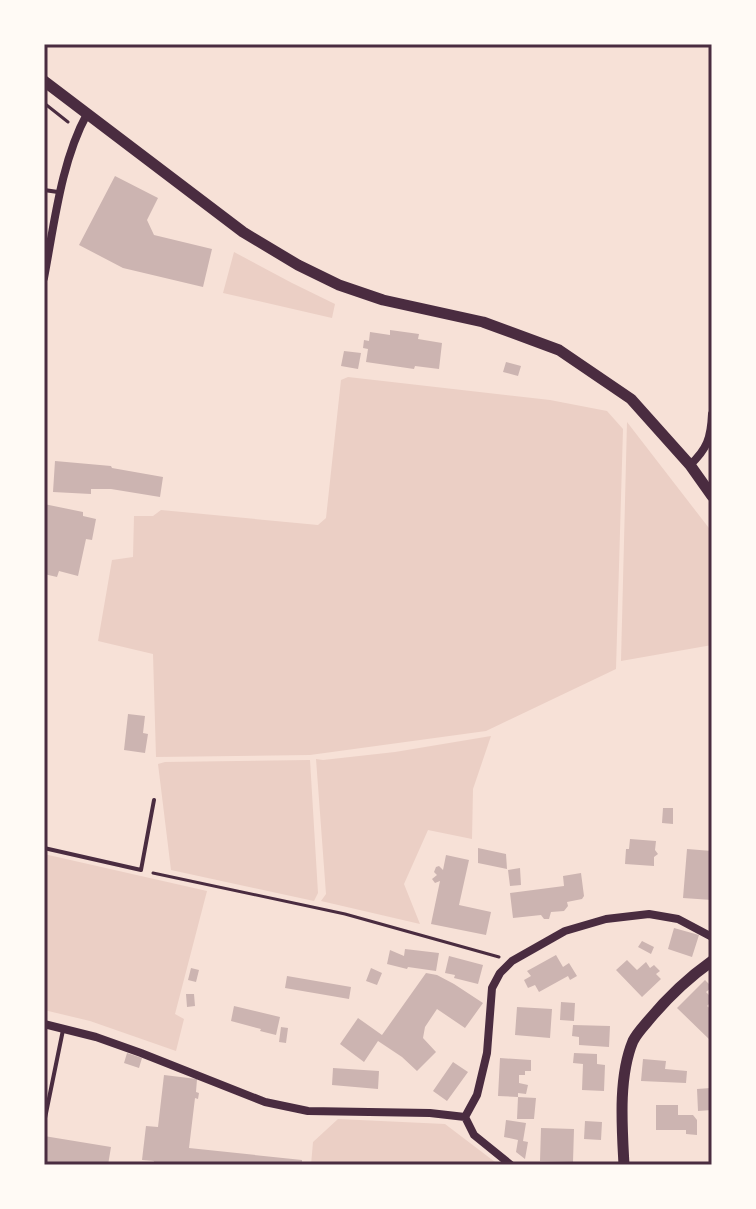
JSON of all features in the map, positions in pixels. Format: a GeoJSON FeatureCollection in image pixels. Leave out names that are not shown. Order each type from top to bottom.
{"type":"FeatureCollection","features":[{"type":"Feature","properties":{"kind":"street"},"geometry":{"type":"LineString","coordinates":[[44,81],[243,232],[298,265],[339,285],[383,300],[483,322],[559,350],[631,399],[690,465],[712,496]]}},
{"type":"Feature","properties":{"kind":"street"},"geometry":{"type":"LineString","coordinates":[[44,273],[60,192],[87,114]]}},
{"type":"Feature","properties":{"kind":"street"},"geometry":{"type":"LineString","coordinates":[[690,465],[704,452],[711,432],[712,414]]}},
{"type":"Feature","properties":{"kind":"street"},"geometry":{"type":"LineString","coordinates":[[465,1117],[477,1095],[487,1053],[492,988],[500,973],[512,961],[565,931],[606,919],[649,914],[678,919],[712,937]]}},
{"type":"Feature","properties":{"kind":"street"},"geometry":{"type":"LineString","coordinates":[[624,1165],[622,1122],[625,1066],[634,1038],[693,974],[712,961]]}},
{"type":"Feature","properties":{"kind":"street"},"geometry":{"type":"LineString","coordinates":[[44,1024],[141,1053],[265,1102],[308,1111],[430,1113],[465,1117]]}},
{"type":"Feature","properties":{"kind":"street"},"geometry":{"type":"LineString","coordinates":[[465,1117],[474,1135],[511,1165]]}},
{"type":"Feature","properties":{"kind":"lane"},"geometry":{"type":"LineString","coordinates":[[44,190],[60,192]]}},
{"type":"Feature","properties":{"kind":"lane"},"geometry":{"type":"LineString","coordinates":[[44,848],[141,870],[154,800]]}},
{"type":"Feature","properties":{"kind":"lane"},"geometry":{"type":"LineString","coordinates":[[45,1118],[64,1028]]}},
{"type":"Feature","properties":{"kind":"path"},"geometry":{"type":"LineString","coordinates":[[141,870],[345,914],[512,961]]}},
{"type":"Feature","properties":{"kind":"shaded area"},"geometry":{"type":"Polygon","coordinates":[[[234,252],[335,304],[332,318],[223,293],[234,252]]]}},
{"type":"Feature","properties":{"kind":"shaded area"},"geometry":{"type":"Polygon","coordinates":[[[348,377],[550,400],[607,411],[623,429],[616,669],[486,731],[310,755],[156,757],[153,654],[98,641],[112,560],[133,557],[134,516],[153,516],[161,510],[318,525],[326,518],[341,380],[348,377]]]}},
{"type":"Feature","properties":{"kind":"shaded area"},"geometry":{"type":"Polygon","coordinates":[[[627,422],[712,532],[712,645],[621,661],[627,422]]]}},
{"type":"Feature","properties":{"kind":"shaded area"},"geometry":{"type":"Polygon","coordinates":[[[491,736],[473,789],[472,839],[428,830],[404,884],[420,924],[321,901],[326,894],[316,759],[395,752],[491,736]]]}},
{"type":"Feature","properties":{"kind":"shaded area"},"geometry":{"type":"Polygon","coordinates":[[[310,760],[318,893],[314,901],[171,870],[158,764],[310,760]]]}},
{"type":"Feature","properties":{"kind":"shaded area"},"geometry":{"type":"Polygon","coordinates":[[[44,854],[207,891],[175,1014],[184,1019],[176,1051],[90,1021],[44,1010],[44,854]]]}},
{"type":"Feature","properties":{"kind":"shaded area"},"geometry":{"type":"Polygon","coordinates":[[[338,1119],[445,1124],[499,1165],[311,1165],[313,1142],[338,1119]]]}},
{"type":"Feature","properties":{"kind":"building"},"geometry":{"type":"Polygon","coordinates":[[[115,176],[158,198],[147,220],[154,235],[212,249],[203,287],[123,268],[79,245],[115,176]]]}},
{"type":"Feature","properties":{"kind":"building"},"geometry":{"type":"Polygon","coordinates":[[[390,330],[419,334],[418,339],[442,343],[439,369],[366,362],[368,349],[363,348],[364,340],[369,341],[370,332],[390,335],[390,330]]]}},
{"type":"Feature","properties":{"kind":"building"},"geometry":{"type":"Polygon","coordinates":[[[344,351],[361,353],[358,369],[341,366],[344,351]]]}},
{"type":"Feature","properties":{"kind":"building"},"geometry":{"type":"Polygon","coordinates":[[[506,362],[521,366],[518,376],[503,372],[506,362]]]}},
{"type":"Feature","properties":{"kind":"building"},"geometry":{"type":"Polygon","coordinates":[[[55,461],[111,466],[163,477],[160,497],[111,489],[91,489],[91,494],[53,492],[55,461]]]}},
{"type":"Feature","properties":{"kind":"building"},"geometry":{"type":"Polygon","coordinates":[[[44,504],[83,512],[83,516],[96,519],[92,540],[86,539],[78,576],[59,571],[57,577],[44,574],[44,504]]]}},
{"type":"Feature","properties":{"kind":"building"},"geometry":{"type":"Polygon","coordinates":[[[128,714],[145,716],[143,733],[148,734],[145,753],[124,750],[128,714]]]}},
{"type":"Feature","properties":{"kind":"building"},"geometry":{"type":"Polygon","coordinates":[[[663,808],[673,808],[673,824],[662,823],[663,808]]]}},
{"type":"Feature","properties":{"kind":"building"},"geometry":{"type":"Polygon","coordinates":[[[630,839],[656,841],[658,854],[654,857],[654,866],[625,864],[630,839]]]}},
{"type":"Feature","properties":{"kind":"building"},"geometry":{"type":"Polygon","coordinates":[[[478,848],[506,854],[507,869],[478,863],[478,848]]]}},
{"type":"Feature","properties":{"kind":"building"},"geometry":{"type":"Polygon","coordinates":[[[687,849],[712,851],[712,900],[683,898],[687,849]]]}},
{"type":"Feature","properties":{"kind":"building"},"geometry":{"type":"Polygon","coordinates":[[[446,855],[469,860],[459,905],[491,912],[486,935],[431,924],[440,881],[435,883],[432,879],[437,875],[434,872],[436,867],[443,870],[446,855]]]}},
{"type":"Feature","properties":{"kind":"building"},"geometry":{"type":"Polygon","coordinates":[[[520,868],[521,885],[510,886],[508,870],[520,868]]]}},
{"type":"Feature","properties":{"kind":"building"},"geometry":{"type":"Polygon","coordinates":[[[581,873],[584,896],[567,902],[564,911],[551,912],[549,919],[541,915],[513,918],[510,893],[564,886],[563,876],[581,873]]]}},
{"type":"Feature","properties":{"kind":"building"},"geometry":{"type":"Polygon","coordinates":[[[674,928],[699,935],[692,957],[668,949],[674,928]]]}},
{"type":"Feature","properties":{"kind":"building"},"geometry":{"type":"Polygon","coordinates":[[[642,941],[654,947],[651,954],[638,947],[642,941]]]}},
{"type":"Feature","properties":{"kind":"building"},"geometry":{"type":"Polygon","coordinates":[[[405,949],[439,953],[436,971],[387,964],[390,950],[404,956],[405,949]]]}},
{"type":"Feature","properties":{"kind":"building"},"geometry":{"type":"Polygon","coordinates":[[[556,955],[563,967],[569,963],[577,976],[570,980],[568,976],[539,992],[535,985],[528,988],[524,980],[531,976],[527,971],[556,955]]]}},
{"type":"Feature","properties":{"kind":"building"},"geometry":{"type":"Polygon","coordinates":[[[449,956],[483,965],[478,984],[445,973],[449,956]]]}},
{"type":"Feature","properties":{"kind":"building"},"geometry":{"type":"Polygon","coordinates":[[[627,960],[637,970],[646,962],[650,968],[654,965],[660,971],[656,974],[661,979],[642,997],[616,970],[627,960]]]}},
{"type":"Feature","properties":{"kind":"building"},"geometry":{"type":"Polygon","coordinates":[[[191,968],[199,970],[196,982],[188,980],[191,968]]]}},
{"type":"Feature","properties":{"kind":"building"},"geometry":{"type":"Polygon","coordinates":[[[371,968],[382,973],[377,985],[366,981],[371,968]]]}},
{"type":"Feature","properties":{"kind":"building"},"geometry":{"type":"Polygon","coordinates":[[[426,973],[437,975],[483,1003],[465,1028],[437,1009],[425,1027],[423,1038],[436,1052],[417,1071],[378,1041],[364,1062],[340,1044],[358,1018],[382,1035],[426,973]]]}},
{"type":"Feature","properties":{"kind":"building"},"geometry":{"type":"Polygon","coordinates":[[[287,976],[351,987],[349,999],[285,988],[287,976]]]}},
{"type":"Feature","properties":{"kind":"building"},"geometry":{"type":"Polygon","coordinates":[[[705,980],[712,987],[706,992],[712,998],[707,1006],[712,1010],[712,1042],[677,1008],[705,980]]]}},
{"type":"Feature","properties":{"kind":"building"},"geometry":{"type":"Polygon","coordinates":[[[186,994],[194,994],[195,1006],[187,1007],[186,994]]]}},
{"type":"Feature","properties":{"kind":"building"},"geometry":{"type":"Polygon","coordinates":[[[561,1002],[575,1003],[574,1021],[560,1020],[561,1002]]]}},
{"type":"Feature","properties":{"kind":"building"},"geometry":{"type":"Polygon","coordinates":[[[234,1006],[280,1017],[276,1035],[231,1021],[234,1006]]]}},
{"type":"Feature","properties":{"kind":"building"},"geometry":{"type":"Polygon","coordinates":[[[517,1007],[552,1009],[550,1038],[515,1035],[517,1007]]]}},
{"type":"Feature","properties":{"kind":"building"},"geometry":{"type":"Polygon","coordinates":[[[573,1025],[610,1026],[609,1047],[579,1045],[579,1037],[572,1036],[573,1025]]]}},
{"type":"Feature","properties":{"kind":"building"},"geometry":{"type":"Polygon","coordinates":[[[281,1027],[288,1028],[286,1043],[279,1042],[281,1027]]]}},
{"type":"Feature","properties":{"kind":"building"},"geometry":{"type":"Polygon","coordinates":[[[127,1053],[142,1058],[139,1068],[124,1063],[127,1053]]]}},
{"type":"Feature","properties":{"kind":"building"},"geometry":{"type":"Polygon","coordinates":[[[574,1053],[597,1054],[597,1064],[605,1065],[604,1091],[582,1090],[583,1064],[573,1063],[574,1053]]]}},
{"type":"Feature","properties":{"kind":"building"},"geometry":{"type":"Polygon","coordinates":[[[500,1058],[531,1060],[531,1071],[519,1075],[519,1083],[528,1085],[526,1094],[518,1093],[518,1097],[498,1096],[500,1058]]]}},
{"type":"Feature","properties":{"kind":"building"},"geometry":{"type":"Polygon","coordinates":[[[643,1059],[666,1061],[665,1069],[687,1071],[686,1083],[641,1081],[643,1059]]]}},
{"type":"Feature","properties":{"kind":"building"},"geometry":{"type":"Polygon","coordinates":[[[453,1062],[468,1072],[447,1101],[433,1091],[453,1062]]]}},
{"type":"Feature","properties":{"kind":"building"},"geometry":{"type":"Polygon","coordinates":[[[333,1068],[379,1071],[378,1089],[332,1085],[333,1068]]]}},
{"type":"Feature","properties":{"kind":"building"},"geometry":{"type":"Polygon","coordinates":[[[164,1075],[197,1079],[196,1092],[199,1093],[198,1099],[195,1098],[189,1148],[302,1160],[302,1165],[153,1165],[154,1161],[142,1160],[146,1126],[158,1127],[164,1075]]]}},
{"type":"Feature","properties":{"kind":"building"},"geometry":{"type":"Polygon","coordinates":[[[711,1088],[712,1110],[698,1111],[697,1089],[711,1088]]]}},
{"type":"Feature","properties":{"kind":"building"},"geometry":{"type":"Polygon","coordinates":[[[518,1097],[536,1098],[534,1119],[517,1119],[518,1097]]]}},
{"type":"Feature","properties":{"kind":"building"},"geometry":{"type":"Polygon","coordinates":[[[656,1105],[678,1105],[678,1115],[693,1115],[697,1120],[697,1135],[686,1134],[686,1130],[656,1130],[656,1105]]]}},
{"type":"Feature","properties":{"kind":"building"},"geometry":{"type":"Polygon","coordinates":[[[506,1120],[526,1123],[523,1141],[528,1142],[525,1159],[516,1152],[518,1140],[504,1137],[506,1120]]]}},
{"type":"Feature","properties":{"kind":"building"},"geometry":{"type":"Polygon","coordinates":[[[585,1121],[602,1122],[601,1140],[584,1139],[585,1121]]]}},
{"type":"Feature","properties":{"kind":"building"},"geometry":{"type":"Polygon","coordinates":[[[541,1128],[574,1129],[573,1162],[540,1161],[541,1128]]]}},
{"type":"Feature","properties":{"kind":"building"},"geometry":{"type":"Polygon","coordinates":[[[44,1136],[111,1147],[108,1165],[44,1165],[44,1136]]]}}]}
